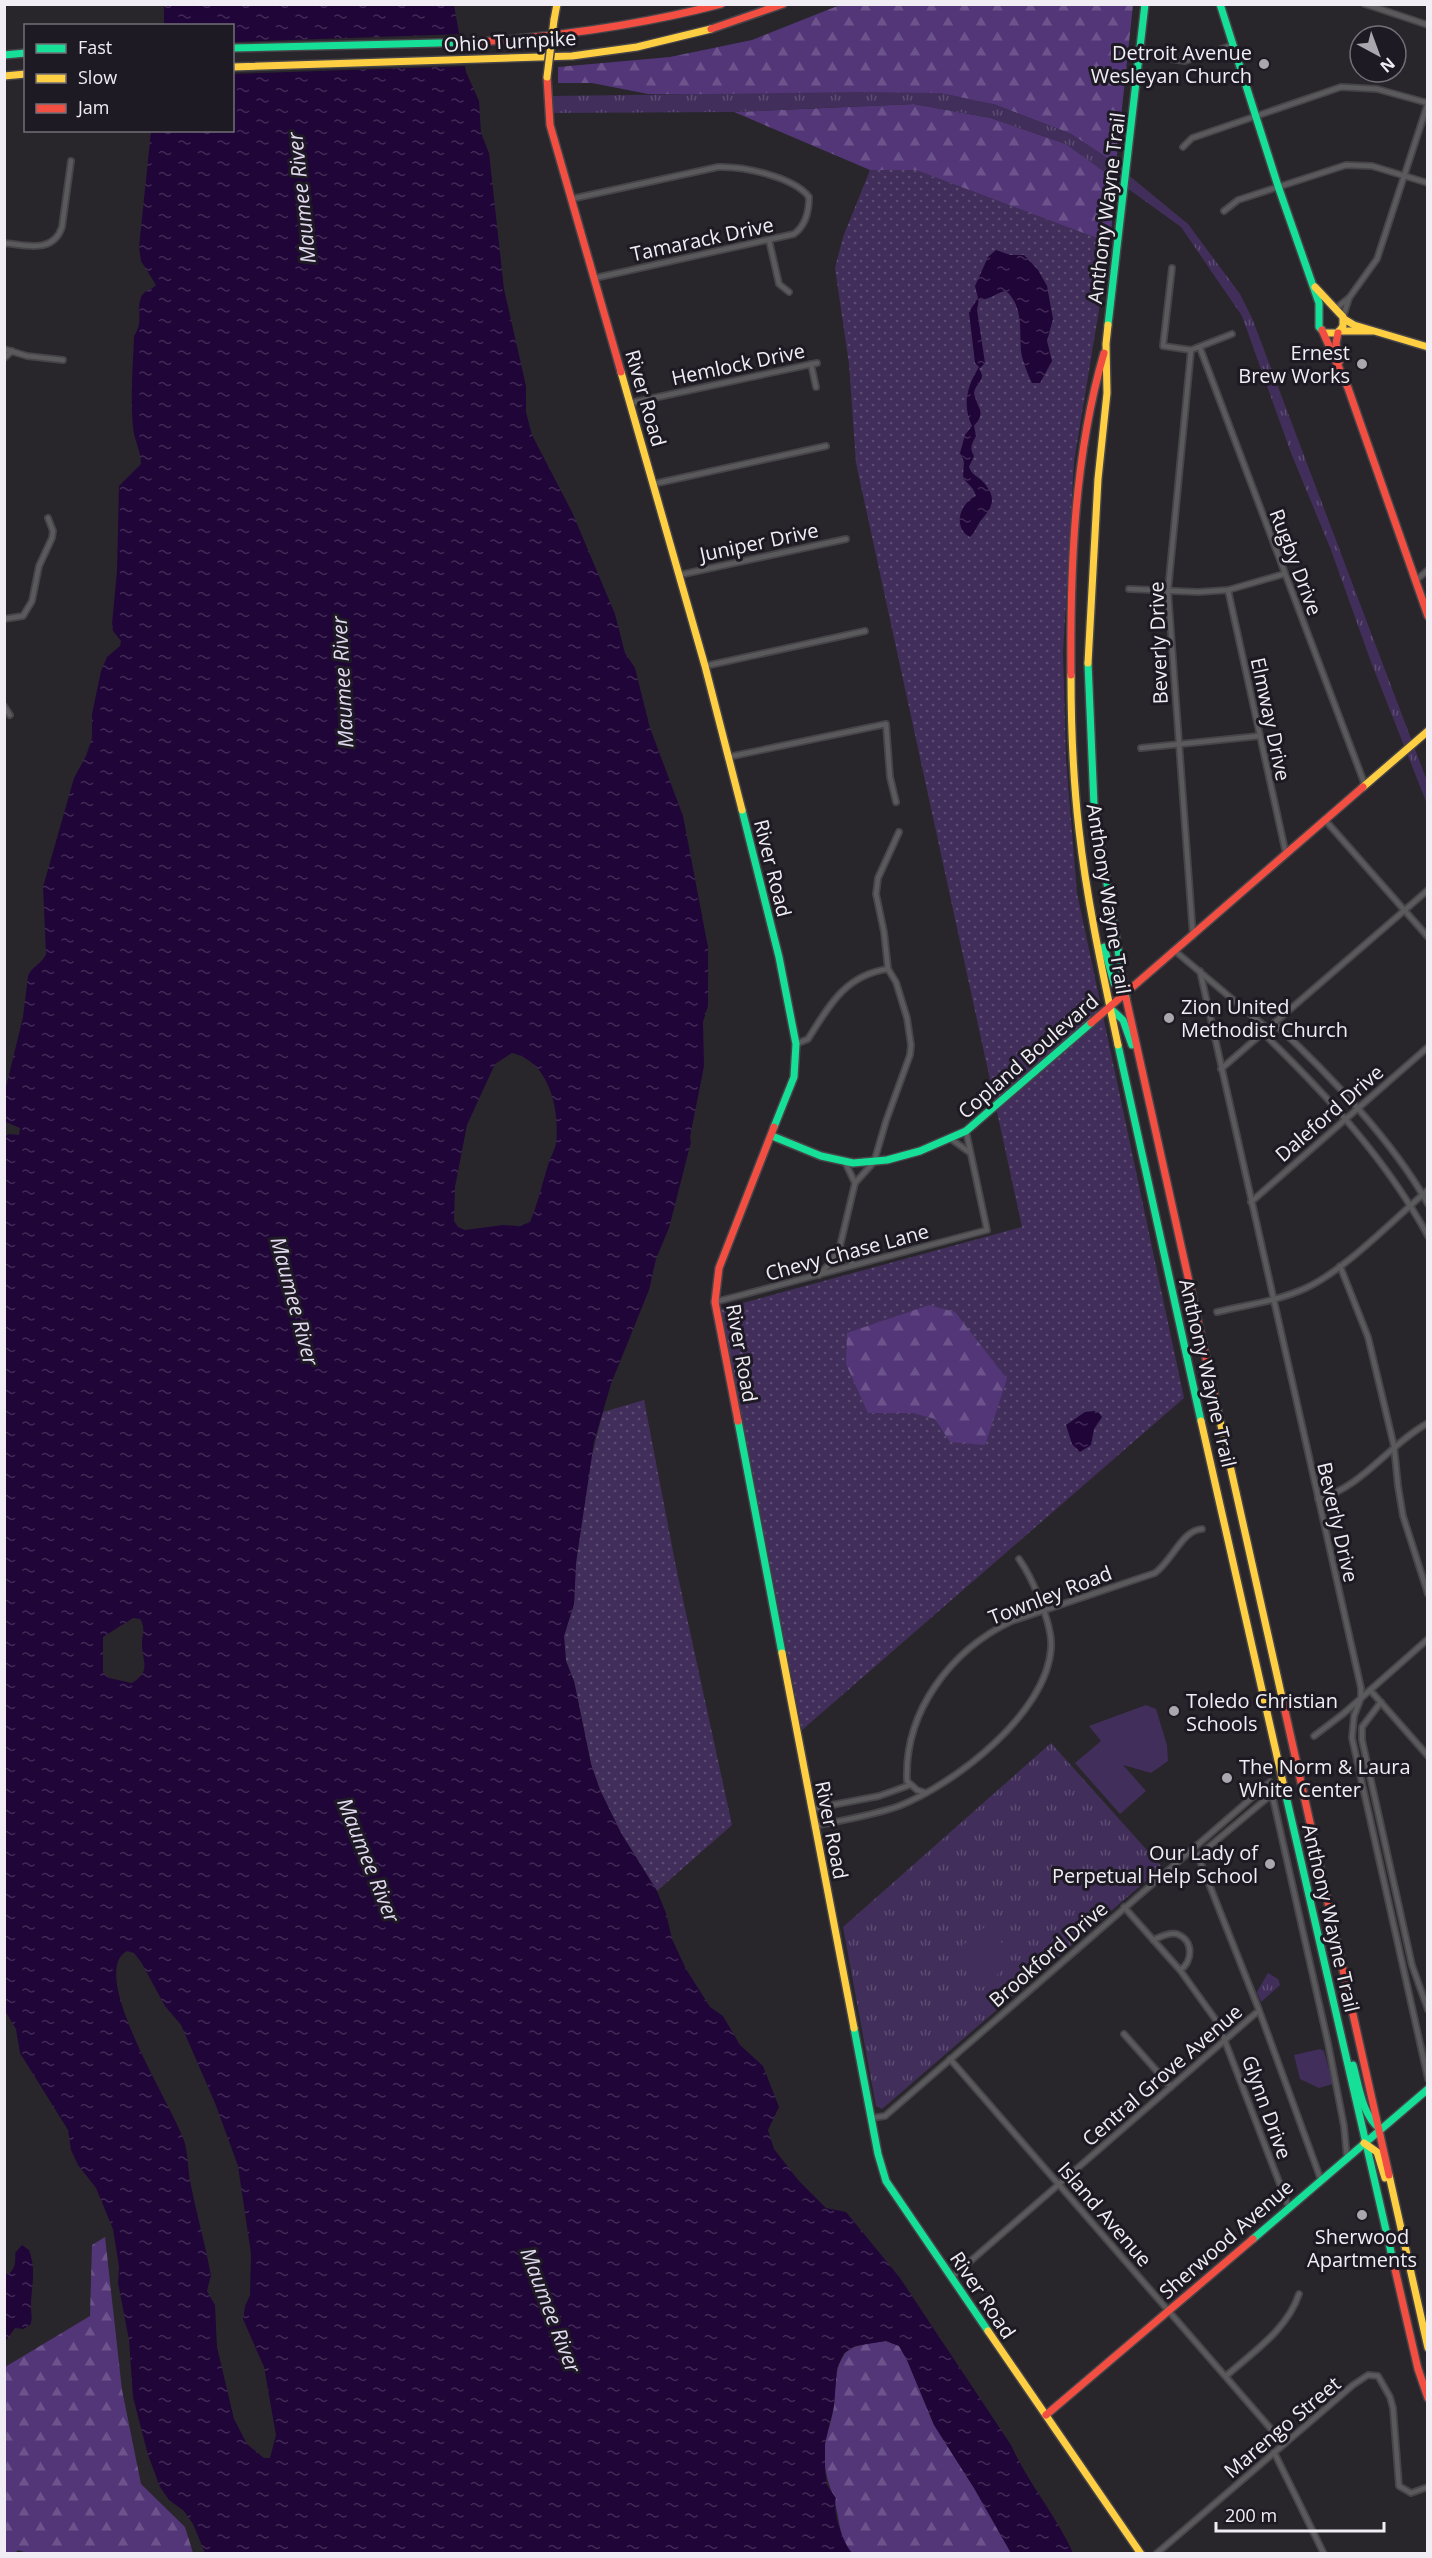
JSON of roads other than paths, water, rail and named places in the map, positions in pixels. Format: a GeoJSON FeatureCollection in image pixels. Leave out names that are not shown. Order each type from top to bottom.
{"type":"FeatureCollection","features":[{"type":"Feature","properties":{"kind":"main road","name":"River Road"},"geometry":{"type":"LineString","coordinates":[[557,4],[547,77],[550,125],[705,666],[779,957],[796,1044],[794,1077],[719,1269],[715,1302],[879,2161],[886,2181],[1141,2553]]}},
{"type":"Feature","properties":{"kind":"main road","name":"Ohio Turnpike"},"geometry":{"type":"LineString","coordinates":[[234,48],[487,41],[631,27],[721,4]]}},
{"type":"Feature","properties":{"kind":"main road","name":"Ohio Turnpike"},"geometry":{"type":"LineString","coordinates":[[234,67],[572,56],[637,47],[699,33],[783,4]]}},
{"type":"Feature","properties":{"kind":"main road","name":"Anthony Wayne Trail"},"geometry":{"type":"LineString","coordinates":[[1144,4],[1130,148],[1106,344],[1107,393],[1098,479],[1088,656],[1094,805],[1125,995],[1428,2348]]}},
{"type":"Feature","properties":{"kind":"main road"},"geometry":{"type":"LineString","coordinates":[[1220,4],[1278,186],[1319,303],[1320,314],[1317,323],[1325,333],[1325,338],[1341,370],[1428,616]]}},
{"type":"Feature","properties":{"kind":"main road"},"geometry":{"type":"LineString","coordinates":[[4,55],[24,53]]}},
{"type":"Feature","properties":{"kind":"main road"},"geometry":{"type":"LineString","coordinates":[[4,76],[24,74]]}},
{"type":"Feature","properties":{"kind":"main road"},"geometry":{"type":"LineString","coordinates":[[1313,284],[1344,318],[1376,331],[1428,347]]}},
{"type":"Feature","properties":{"kind":"main road"},"geometry":{"type":"LineString","coordinates":[[1320,314],[1326,309],[1335,309]]}},
{"type":"Feature","properties":{"kind":"main road"},"geometry":{"type":"LineString","coordinates":[[1341,370],[1336,343],[1344,318]]}},
{"type":"Feature","properties":{"kind":"main road"},"geometry":{"type":"LineString","coordinates":[[1325,333],[1376,331]]}},
{"type":"Feature","properties":{"kind":"main road","name":"Anthony Wayne Trail"},"geometry":{"type":"LineString","coordinates":[[1106,344],[1092,391],[1082,460],[1072,594],[1071,718],[1077,808],[1088,892],[1110,1008],[1364,2143],[1418,2369],[1428,2398]]}},
{"type":"Feature","properties":{"kind":"main road","name":"Copland Boulevard"},"geometry":{"type":"LineString","coordinates":[[772,1136],[835,1160],[874,1162],[908,1154],[951,1139],[966,1131],[1428,731]]}},
{"type":"Feature","properties":{"kind":"main road"},"geometry":{"type":"LineString","coordinates":[[1088,892],[1114,983],[1125,995]]}},
{"type":"Feature","properties":{"kind":"main road"},"geometry":{"type":"LineString","coordinates":[[1110,1008],[1123,1020],[1146,1087]]}},
{"type":"Feature","properties":{"kind":"main road"},"geometry":{"type":"LineString","coordinates":[[1335,2008],[1369,2118],[1376,2128],[1380,2129]]}},
{"type":"Feature","properties":{"kind":"main road","name":"Sherwood Avenue"},"geometry":{"type":"LineString","coordinates":[[1046,2415],[1428,2089]]}},
{"type":"Feature","properties":{"kind":"main road"},"geometry":{"type":"LineString","coordinates":[[1364,2143],[1371,2145],[1378,2153],[1410,2267]]}},
{"type":"Feature","properties":{"kind":"street"},"geometry":{"type":"LineString","coordinates":[[1365,4],[1428,24]]}},
{"type":"Feature","properties":{"kind":"street"},"geometry":{"type":"LineString","coordinates":[[1171,59],[1185,61],[1233,45]]}},
{"type":"Feature","properties":{"kind":"street"},"geometry":{"type":"LineString","coordinates":[[1183,147],[1192,138],[1341,87],[1377,89],[1427,103],[1377,259],[1349,298],[1335,309]]}},
{"type":"Feature","properties":{"kind":"street"},"geometry":{"type":"LineString","coordinates":[[4,243],[44,246],[58,237],[62,227],[71,161]]}},
{"type":"Feature","properties":{"kind":"street"},"geometry":{"type":"LineString","coordinates":[[1224,212],[1238,200],[1346,165],[1372,166],[1428,183]]}},
{"type":"Feature","properties":{"kind":"street","name":"Tamarack Drive"},"geometry":{"type":"LineString","coordinates":[[571,199],[718,167],[732,166],[798,186],[809,197],[806,217],[799,231],[794,234],[595,278]]}},
{"type":"Feature","properties":{"kind":"street"},"geometry":{"type":"LineString","coordinates":[[769,240],[780,284],[789,292]]}},
{"type":"Feature","properties":{"kind":"street"},"geometry":{"type":"LineString","coordinates":[[1172,268],[1163,346],[1191,350],[1232,334]]}},
{"type":"Feature","properties":{"kind":"street"},"geometry":{"type":"LineString","coordinates":[[1344,318],[1349,298]]}},
{"type":"Feature","properties":{"kind":"street","name":"Rugby Drive"},"geometry":{"type":"LineString","coordinates":[[1200,348],[1365,785]]}},
{"type":"Feature","properties":{"kind":"street"},"geometry":{"type":"LineString","coordinates":[[4,349],[27,356],[63,360]]}},
{"type":"Feature","properties":{"kind":"street","name":"Beverly Drive"},"geometry":{"type":"LineString","coordinates":[[1191,350],[1168,591],[1193,936]]}},
{"type":"Feature","properties":{"kind":"street"},"geometry":{"type":"LineString","coordinates":[[4,358],[12,351]]}},
{"type":"Feature","properties":{"kind":"street","name":"Hemlock Drive"},"geometry":{"type":"LineString","coordinates":[[630,403],[818,363]]}},
{"type":"Feature","properties":{"kind":"street"},"geometry":{"type":"LineString","coordinates":[[811,364],[816,387]]}},
{"type":"Feature","properties":{"kind":"street"},"geometry":{"type":"LineString","coordinates":[[653,484],[826,446]]}},
{"type":"Feature","properties":{"kind":"street"},"geometry":{"type":"LineString","coordinates":[[4,619],[23,616],[32,601],[39,566],[52,538],[53,531],[48,518]]}},
{"type":"Feature","properties":{"kind":"street","name":"Juniper Drive"},"geometry":{"type":"LineString","coordinates":[[679,575],[846,538]]}},
{"type":"Feature","properties":{"kind":"street"},"geometry":{"type":"LineString","coordinates":[[1415,581],[1428,570]]}},
{"type":"Feature","properties":{"kind":"street"},"geometry":{"type":"LineString","coordinates":[[1129,589],[1228,590],[1284,574]]}},
{"type":"Feature","properties":{"kind":"street","name":"Elmway Drive"},"geometry":{"type":"LineString","coordinates":[[1228,590],[1286,854]]}},
{"type":"Feature","properties":{"kind":"street"},"geometry":{"type":"LineString","coordinates":[[705,666],[865,631]]}},
{"type":"Feature","properties":{"kind":"street"},"geometry":{"type":"LineString","coordinates":[[4,706],[10,716]]}},
{"type":"Feature","properties":{"kind":"street"},"geometry":{"type":"LineString","coordinates":[[728,757],[886,724],[889,771],[896,802]]}},
{"type":"Feature","properties":{"kind":"street"},"geometry":{"type":"LineString","coordinates":[[1141,748],[1259,736]]}},
{"type":"Feature","properties":{"kind":"street"},"geometry":{"type":"LineString","coordinates":[[1325,820],[1428,937]]}},
{"type":"Feature","properties":{"kind":"street"},"geometry":{"type":"LineString","coordinates":[[819,1275],[832,1261],[840,1246],[855,1183],[874,1162],[886,1121],[908,1065],[911,1045],[902,998],[888,969],[876,887],[899,832]]}},
{"type":"Feature","properties":{"kind":"street"},"geometry":{"type":"LineString","coordinates":[[1221,1069],[1428,890]]}},
{"type":"Feature","properties":{"kind":"street"},"geometry":{"type":"LineString","coordinates":[[1175,951],[1268,1029]]}},
{"type":"Feature","properties":{"kind":"street"},"geometry":{"type":"LineString","coordinates":[[796,1044],[808,1039],[831,1003],[853,982],[874,971],[888,969]]}},
{"type":"Feature","properties":{"kind":"street","name":"Beverly Drive"},"geometry":{"type":"LineString","coordinates":[[1200,971],[1361,1688],[1361,1698],[1355,1708],[1352,1738],[1428,2079]]}},
{"type":"Feature","properties":{"kind":"street"},"geometry":{"type":"LineString","coordinates":[[1274,1023],[1327,1076],[1391,1150],[1428,1204]]}},
{"type":"Feature","properties":{"kind":"street"},"geometry":{"type":"LineString","coordinates":[[1263,1033],[1310,1079],[1384,1166],[1411,1205],[1428,1236]]}},
{"type":"Feature","properties":{"kind":"street","name":"Daleford Drive"},"geometry":{"type":"LineString","coordinates":[[1251,1202],[1428,1047]]}},
{"type":"Feature","properties":{"kind":"street"},"geometry":{"type":"LineString","coordinates":[[966,1131],[971,1154]]}},
{"type":"Feature","properties":{"kind":"street"},"geometry":{"type":"LineString","coordinates":[[951,1139],[961,1144],[971,1154]]}},
{"type":"Feature","properties":{"kind":"street","name":"Chevy Chase Lane"},"geometry":{"type":"LineString","coordinates":[[715,1302],[987,1230],[971,1154]]}},
{"type":"Feature","properties":{"kind":"street"},"geometry":{"type":"LineString","coordinates":[[844,1162],[855,1183]]}},
{"type":"Feature","properties":{"kind":"street"},"geometry":{"type":"LineString","coordinates":[[1217,1312],[1273,1299],[1305,1288],[1340,1266],[1428,1190]]}},
{"type":"Feature","properties":{"kind":"street"},"geometry":{"type":"LineString","coordinates":[[840,1246],[847,1259],[856,1265]]}},
{"type":"Feature","properties":{"kind":"street"},"geometry":{"type":"LineString","coordinates":[[1340,1266],[1368,1337],[1394,1446],[1403,1516],[1428,1594]]}},
{"type":"Feature","properties":{"kind":"street"},"geometry":{"type":"LineString","coordinates":[[1318,1499],[1353,1484],[1394,1446],[1428,1423]]}},
{"type":"Feature","properties":{"kind":"street","name":"Townley Road"},"geometry":{"type":"LineString","coordinates":[[910,1785],[907,1781],[907,1759],[917,1719],[928,1697],[948,1668],[965,1650],[994,1629],[1042,1610],[1155,1573],[1166,1565],[1187,1533],[1202,1528]]}},
{"type":"Feature","properties":{"kind":"street"},"geometry":{"type":"LineString","coordinates":[[814,1826],[875,1814],[926,1793],[980,1755],[1011,1727],[1034,1697],[1047,1668],[1051,1647],[1049,1629],[1028,1572],[1019,1558]]}},
{"type":"Feature","properties":{"kind":"street"},"geometry":{"type":"LineString","coordinates":[[1314,1737],[1428,1639]]}},
{"type":"Feature","properties":{"kind":"street"},"geometry":{"type":"LineString","coordinates":[[1370,1690],[1428,1756]]}},
{"type":"Feature","properties":{"kind":"street"},"geometry":{"type":"LineString","coordinates":[[1381,1702],[1362,1727],[1362,1740],[1412,1965],[1428,2010]]}},
{"type":"Feature","properties":{"kind":"street","name":"Brookford Drive"},"geometry":{"type":"LineString","coordinates":[[871,2118],[885,2116],[1270,1782]]}},
{"type":"Feature","properties":{"kind":"street"},"geometry":{"type":"LineString","coordinates":[[811,1809],[879,1796],[910,1785],[926,1793]]}},
{"type":"Feature","properties":{"kind":"street"},"geometry":{"type":"LineString","coordinates":[[1321,2180],[1259,2010],[1198,1856],[1272,1794],[1328,2043],[1344,2126],[1347,2158]]}},
{"type":"Feature","properties":{"kind":"street","name":"Glynn Drive"},"geometry":{"type":"LineString","coordinates":[[1124,1907],[1207,2004],[1226,2040],[1288,2208]]}},
{"type":"Feature","properties":{"kind":"street"},"geometry":{"type":"LineString","coordinates":[[1153,1940],[1170,1934],[1177,1934],[1184,1939],[1190,1948],[1190,1958],[1180,1970]]}},
{"type":"Feature","properties":{"kind":"street","name":"Central Grove Avenue"},"geometry":{"type":"LineString","coordinates":[[951,2278],[1256,2013]]}},
{"type":"Feature","properties":{"kind":"street"},"geometry":{"type":"LineString","coordinates":[[1124,2034],[1171,2087]]}},
{"type":"Feature","properties":{"kind":"street","name":"Island Avenue"},"geometry":{"type":"LineString","coordinates":[[950,2059],[1284,2444]]}},
{"type":"Feature","properties":{"kind":"street"},"geometry":{"type":"LineString","coordinates":[[1226,2376],[1279,2329],[1295,2305],[1299,2294]]}},
{"type":"Feature","properties":{"kind":"street","name":"Marengo Street"},"geometry":{"type":"LineString","coordinates":[[1156,2553],[1353,2385],[1368,2375],[1375,2375],[1386,2390],[1393,2408],[1398,2451],[1397,2483],[1403,2490],[1411,2493],[1428,2487]]}},
{"type":"Feature","properties":{"kind":"street"},"geometry":{"type":"LineString","coordinates":[[1275,2452],[1324,2553]]}},
{"type":"Feature","properties":{"kind":"water","name":"Maumee River"},"geometry":{"type":"Polygon","coordinates":[[[164,5],[454,5],[466,72],[479,101],[481,133],[489,153],[504,289],[526,386],[526,412],[532,435],[572,512],[615,614],[625,653],[635,668],[650,728],[683,816],[708,947],[708,1006],[703,1022],[704,1066],[690,1137],[691,1142],[669,1228],[656,1259],[649,1290],[611,1384],[594,1442],[576,1563],[574,1604],[564,1636],[566,1661],[574,1681],[591,1764],[600,1790],[621,1833],[657,1891],[666,1913],[672,1939],[686,1969],[710,2007],[723,2016],[740,2045],[763,2066],[779,2107],[768,2130],[774,2149],[799,2181],[826,2208],[846,2212],[900,2278],[1011,2445],[1073,2553],[1011,2553],[974,2488],[934,2425],[899,2346],[886,2341],[855,2346],[844,2353],[837,2368],[834,2406],[825,2443],[825,2470],[827,2485],[836,2498],[839,2527],[852,2553],[205,2553],[193,2524],[184,2511],[169,2500],[160,2487],[148,2455],[133,2397],[129,2340],[118,2283],[119,2267],[113,2229],[96,2188],[78,2165],[71,2150],[68,2130],[20,2053],[16,2029],[5,2011],[4,1137],[9,1134],[19,1135],[20,1128],[6,1122],[5,1091],[23,1017],[28,976],[46,954],[43,887],[74,778],[86,756],[92,738],[92,714],[101,671],[107,657],[120,646],[121,641],[113,631],[112,624],[117,571],[119,486],[141,464],[132,416],[134,336],[139,326],[141,297],[156,285],[141,261],[139,247],[151,132],[234,132],[234,24],[164,24],[164,5]],[[512,1053],[495,1064],[467,1125],[455,1187],[454,1221],[458,1227],[465,1230],[503,1225],[520,1226],[530,1222],[538,1201],[555,1146],[556,1116],[554,1102],[543,1076],[525,1058],[512,1053]],[[133,1618],[103,1637],[103,1672],[109,1678],[132,1683],[144,1670],[142,1622],[140,1619],[133,1618]],[[127,1951],[117,1965],[117,1987],[138,2045],[185,2144],[190,2181],[211,2275],[207,2291],[215,2305],[217,2347],[234,2419],[247,2444],[264,2458],[270,2458],[276,2435],[264,2367],[243,2319],[250,2295],[251,2254],[238,2166],[215,2103],[181,2025],[165,2006],[141,1962],[134,1953],[127,1951]]]}},
{"type":"Feature","properties":{"kind":"water"},"geometry":{"type":"Polygon","coordinates":[[[996,250],[1010,255],[1024,255],[1038,270],[1047,286],[1053,319],[1047,341],[1052,361],[1040,383],[1032,383],[1022,355],[1020,319],[1012,297],[1006,291],[986,299],[979,299],[977,310],[985,363],[979,369],[982,376],[974,393],[981,413],[974,426],[976,436],[971,448],[974,456],[969,467],[988,489],[992,502],[970,537],[964,533],[960,521],[962,509],[970,499],[976,496],[963,478],[964,462],[960,453],[965,435],[972,426],[967,411],[967,396],[971,381],[979,367],[975,363],[969,312],[978,298],[975,286],[988,257],[996,250]]]}},
{"type":"Feature","properties":{"kind":"water"},"geometry":{"type":"Polygon","coordinates":[[[1094,1411],[1102,1417],[1094,1429],[1091,1445],[1080,1452],[1072,1444],[1066,1425],[1085,1412],[1094,1411]]]}},
{"type":"Feature","properties":{"kind":"water"},"geometry":{"type":"Polygon","coordinates":[[[22,2245],[29,2250],[33,2265],[31,2320],[30,2325],[23,2329],[15,2328],[5,2342],[5,2275],[13,2269],[15,2253],[22,2245]]]}},
{"type":"Feature","properties":{"kind":"place","name":"Detroit Avenue Wesleyan Church"},"geometry":{"type":"Point","coordinates":[1264,64]}},
{"type":"Feature","properties":{"kind":"place","name":"Ernest Brew Works"},"geometry":{"type":"Point","coordinates":[1362,364]}},
{"type":"Feature","properties":{"kind":"place","name":"Zion United Methodist Church"},"geometry":{"type":"Point","coordinates":[1169,1018]}},
{"type":"Feature","properties":{"kind":"place","name":"Toledo Christian Schools"},"geometry":{"type":"Point","coordinates":[1174,1711]}},
{"type":"Feature","properties":{"kind":"place","name":"The Norm & Laura White Center"},"geometry":{"type":"Point","coordinates":[1227,1778]}},
{"type":"Feature","properties":{"kind":"place","name":"Our Lady of Perpetual Help School"},"geometry":{"type":"Point","coordinates":[1270,1864]}},
{"type":"Feature","properties":{"kind":"place","name":"Sherwood Apartments"},"geometry":{"type":"Point","coordinates":[1362,2215]}}]}
